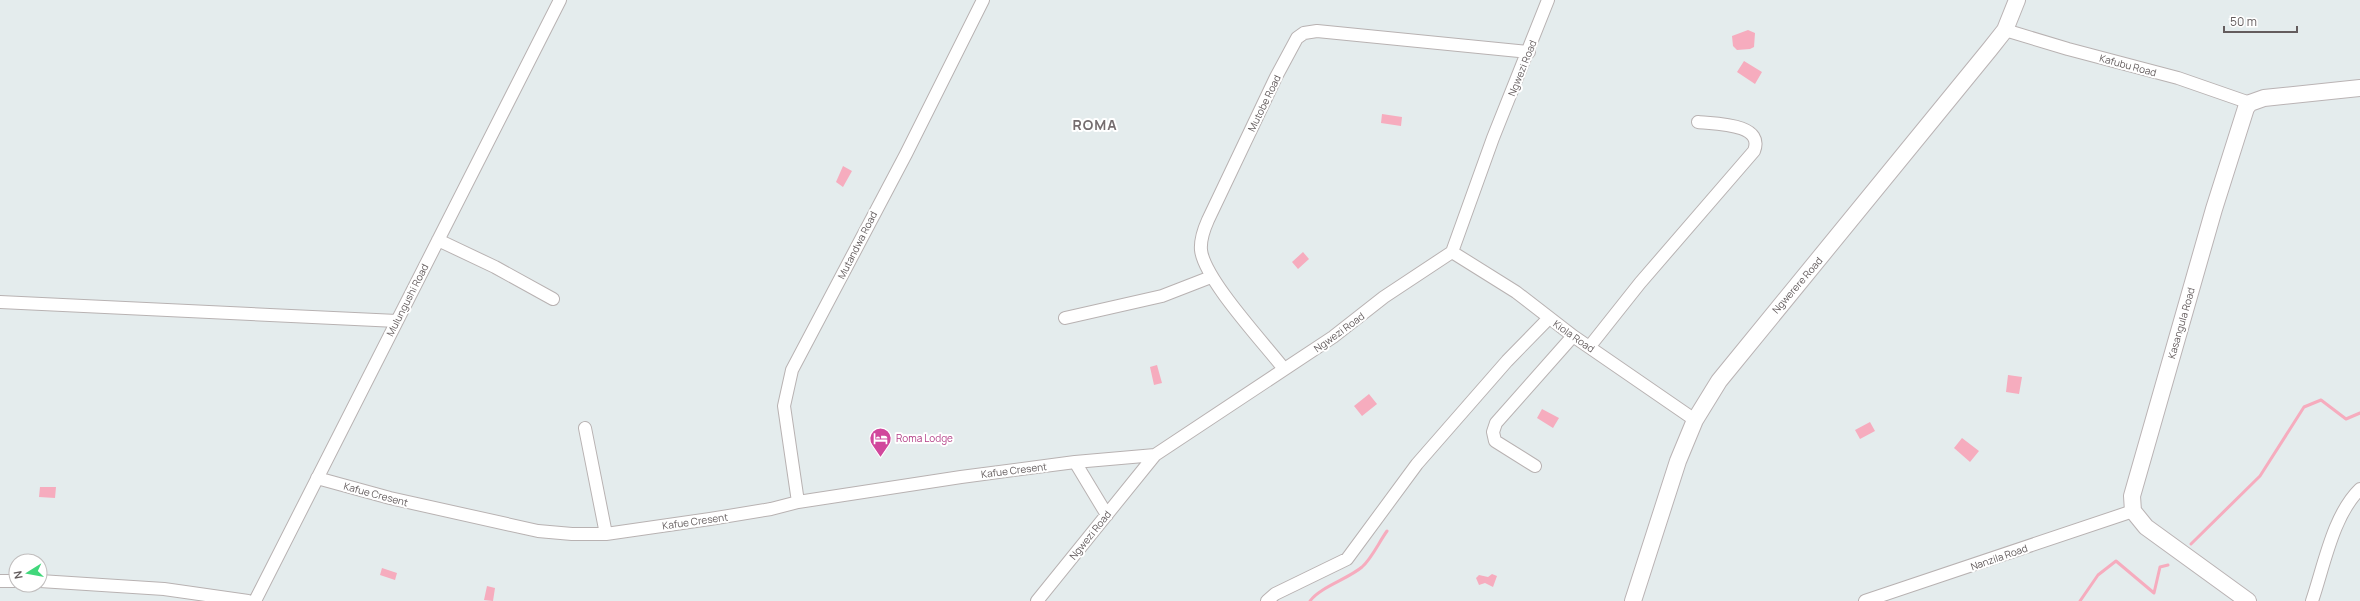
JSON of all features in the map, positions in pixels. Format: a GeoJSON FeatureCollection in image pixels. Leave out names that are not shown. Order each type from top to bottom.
{"type":"FeatureCollection","features":[{"type":"Feature","properties":{"kind":"street","name":"Mulungushi Road"},"geometry":{"type":"LineString","coordinates":[[255,601],[560,0]]}},
{"type":"Feature","properties":{"kind":"street","name":"Mutandwa Road"},"geometry":{"type":"LineString","coordinates":[[798,502],[784,406],[792,370],[906,154],[983,0]]}},
{"type":"Feature","properties":{"kind":"street","name":"Ngwezi Road"},"geometry":{"type":"LineString","coordinates":[[1037,601],[1155,455],[1333,337],[1384,296],[1452,252],[1493,138],[1548,0]]}},
{"type":"Feature","properties":{"kind":"street","name":"Ngwerere Road"},"geometry":{"type":"LineString","coordinates":[[1633,601],[1678,461],[1696,420],[1724,375],[1923,134],[2005,30],[2017,0]]}},
{"type":"Feature","properties":{"kind":"street","name":"Kafubu Road"},"geometry":{"type":"LineString","coordinates":[[2005,30],[2068,49],[2178,78],[2250,103]]}},
{"type":"Feature","properties":{"kind":"street","name":"Mutobe Road"},"geometry":{"type":"LineString","coordinates":[[1284,369],[1211,277],[1201,250],[1202,233],[1276,77],[1297,38],[1304,33],[1317,31],[1528,52]]}},
{"type":"Feature","properties":{"kind":"street"},"geometry":{"type":"LineString","coordinates":[[2250,103],[2264,98],[2360,88]]}},
{"type":"Feature","properties":{"kind":"street","name":"Kasangula Road"},"geometry":{"type":"LineString","coordinates":[[2133,511],[2132,496],[2189,295],[2242,116],[2250,103]]}},
{"type":"Feature","properties":{"kind":"street"},"geometry":{"type":"LineString","coordinates":[[1590,346],[1640,283],[1754,150],[1756,145],[1755,137],[1751,132],[1739,127],[1698,122]]}},
{"type":"Feature","properties":{"kind":"street"},"geometry":{"type":"LineString","coordinates":[[438,240],[495,267],[553,299]]}},
{"type":"Feature","properties":{"kind":"street","name":"Kiola Road"},"geometry":{"type":"LineString","coordinates":[[1452,252],[1516,292],[1573,336],[1590,346],[1632,378],[1696,420]]}},
{"type":"Feature","properties":{"kind":"street"},"geometry":{"type":"LineString","coordinates":[[1065,318],[1162,296],[1211,277]]}},
{"type":"Feature","properties":{"kind":"street"},"geometry":{"type":"LineString","coordinates":[[0,302],[397,321]]}},
{"type":"Feature","properties":{"kind":"street"},"geometry":{"type":"LineString","coordinates":[[1267,601],[1275,594],[1347,559],[1417,464],[1507,361],[1549,318]]}},
{"type":"Feature","properties":{"kind":"street"},"geometry":{"type":"LineString","coordinates":[[1535,466],[1495,441],[1493,432],[1501,418],[1573,336]]}},
{"type":"Feature","properties":{"kind":"street"},"geometry":{"type":"LineString","coordinates":[[585,428],[606,534]]}},
{"type":"Feature","properties":{"kind":"street","name":"Kafue Cresent"},"geometry":{"type":"LineString","coordinates":[[317,478],[390,498],[538,531],[606,534],[717,518],[771,509],[798,502],[961,477],[1074,462],[1155,455]]}},
{"type":"Feature","properties":{"kind":"street"},"geometry":{"type":"LineString","coordinates":[[1074,462],[1107,515]]}},
{"type":"Feature","properties":{"kind":"street"},"geometry":{"type":"LineString","coordinates":[[2312,601],[2341,514],[2350,498],[2360,489]]}},
{"type":"Feature","properties":{"kind":"street"},"geometry":{"type":"LineString","coordinates":[[2133,511],[2146,527],[2248,601]]}},
{"type":"Feature","properties":{"kind":"street","name":"Nanzila Road"},"geometry":{"type":"LineString","coordinates":[[1865,601],[2133,511]]}},
{"type":"Feature","properties":{"kind":"street"},"geometry":{"type":"LineString","coordinates":[[48,582],[164,589],[248,601]]}},
{"type":"Feature","properties":{"kind":"shaded area"},"geometry":{"type":"Polygon","coordinates":[[[1748,30],[1755,33],[1754,47],[1750,49],[1737,50],[1733,46],[1732,36],[1748,30]]]}},
{"type":"Feature","properties":{"kind":"shaded area"},"geometry":{"type":"Polygon","coordinates":[[[1744,61],[1762,72],[1755,84],[1737,72],[1744,61]]]}},
{"type":"Feature","properties":{"kind":"shaded area"},"geometry":{"type":"Polygon","coordinates":[[[1382,114],[1402,117],[1401,126],[1381,123],[1382,114]]]}},
{"type":"Feature","properties":{"kind":"shaded area"},"geometry":{"type":"Polygon","coordinates":[[[843,166],[852,171],[843,187],[836,182],[843,166]]]}},
{"type":"Feature","properties":{"kind":"shaded area"},"geometry":{"type":"Polygon","coordinates":[[[1303,252],[1309,259],[1298,269],[1292,262],[1303,252]]]}},
{"type":"Feature","properties":{"kind":"shaded area"},"geometry":{"type":"Polygon","coordinates":[[[1157,365],[1162,383],[1154,385],[1150,367],[1157,365]]]}},
{"type":"Feature","properties":{"kind":"shaded area"},"geometry":{"type":"Polygon","coordinates":[[[2008,375],[2022,377],[2019,394],[2006,392],[2008,375]]]}},
{"type":"Feature","properties":{"kind":"shaded area"},"geometry":{"type":"Polygon","coordinates":[[[1369,394],[1377,404],[1362,416],[1354,406],[1369,394]]]}},
{"type":"Feature","properties":{"kind":"shaded area"},"geometry":{"type":"Polygon","coordinates":[[[1542,409],[1559,418],[1553,428],[1537,418],[1542,409]]]}},
{"type":"Feature","properties":{"kind":"shaded area"},"geometry":{"type":"Polygon","coordinates":[[[1870,422],[1875,431],[1860,439],[1855,430],[1870,422]]]}},
{"type":"Feature","properties":{"kind":"shaded area"},"geometry":{"type":"Polygon","coordinates":[[[1962,438],[1979,451],[1970,462],[1954,448],[1962,438]]]}},
{"type":"Feature","properties":{"kind":"shaded area"},"geometry":{"type":"Polygon","coordinates":[[[40,487],[56,487],[55,498],[39,497],[40,487]]]}},
{"type":"Feature","properties":{"kind":"shaded area"},"geometry":{"type":"Polygon","coordinates":[[[382,568],[397,573],[395,580],[380,575],[382,568]]]}},
{"type":"Feature","properties":{"kind":"shaded area"},"geometry":{"type":"Polygon","coordinates":[[[1492,574],[1497,576],[1493,587],[1485,583],[1479,585],[1476,578],[1479,575],[1488,577],[1492,574]]]}},
{"type":"Feature","properties":{"kind":"shaded area"},"geometry":{"type":"Polygon","coordinates":[[[487,586],[495,588],[493,601],[484,600],[487,586]]]}},
{"type":"Feature","properties":{"kind":"waterway"},"geometry":{"type":"LineString","coordinates":[[2191,544],[2260,476],[2304,407],[2321,400],[2346,419],[2360,413]]}},
{"type":"Feature","properties":{"kind":"waterway"},"geometry":{"type":"LineString","coordinates":[[1310,601],[1320,591],[1362,567],[1372,555],[1387,531]]}},
{"type":"Feature","properties":{"kind":"waterway"},"geometry":{"type":"LineString","coordinates":[[2080,601],[2098,575],[2116,561],[2154,593],[2160,567],[2168,565]]}},
{"type":"Feature","properties":{"kind":"place","name":"Roma Lodge"},"geometry":{"type":"Point","coordinates":[880,458]}},
{"type":"Feature","properties":{"kind":"district","name":"ROMA"},"geometry":{"type":"Point","coordinates":[1095,124]}}]}
